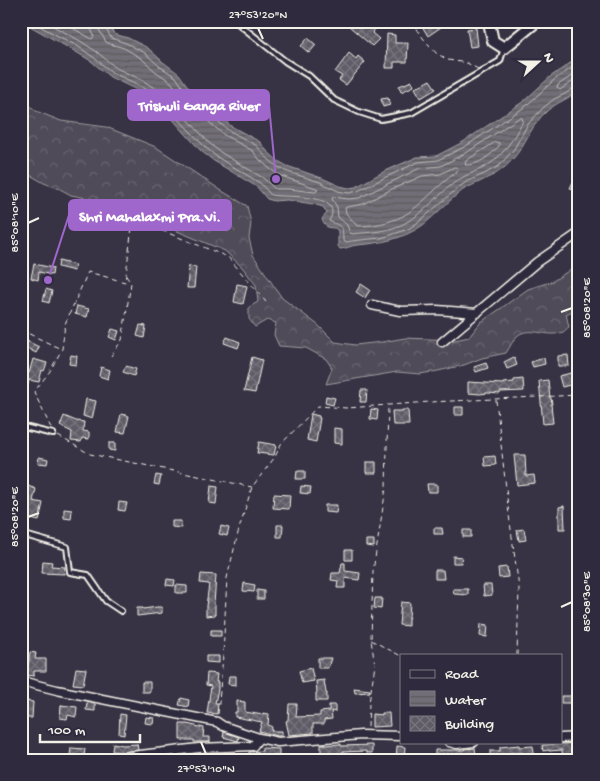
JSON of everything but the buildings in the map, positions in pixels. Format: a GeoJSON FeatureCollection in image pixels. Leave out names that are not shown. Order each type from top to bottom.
{"type":"FeatureCollection","features":[{"type":"Feature","properties":{"kind":"street"},"geometry":{"type":"LineString","coordinates":[[492,21],[490,27],[493,41],[504,48],[537,21]]}},
{"type":"Feature","properties":{"kind":"street"},"geometry":{"type":"LineString","coordinates":[[442,342],[537,262],[579,233]]}},
{"type":"Feature","properties":{"kind":"street"},"geometry":{"type":"LineString","coordinates":[[372,305],[400,311],[437,310],[477,313]]}},
{"type":"Feature","properties":{"kind":"street"},"geometry":{"type":"LineString","coordinates":[[21,681],[217,722],[223,726],[259,738],[278,742],[368,735],[400,736]]}},
{"type":"Feature","properties":{"kind":"street"},"geometry":{"type":"LineString","coordinates":[[562,738],[579,737]]}},
{"type":"Feature","properties":{"kind":"street"},"geometry":{"type":"LineString","coordinates":[[98,760],[215,747],[253,746],[259,738]]}},
{"type":"Feature","properties":{"kind":"lane"},"geometry":{"type":"LineString","coordinates":[[235,21],[309,76],[334,100],[359,112],[381,119],[411,113],[500,61],[504,48]]}},
{"type":"Feature","properties":{"kind":"lane"},"geometry":{"type":"LineString","coordinates":[[21,432],[22,427],[53,434]]}},
{"type":"Feature","properties":{"kind":"lane"},"geometry":{"type":"LineString","coordinates":[[21,534],[67,547],[70,572],[88,575],[106,601],[121,611]]}},
{"type":"Feature","properties":{"kind":"lane"},"geometry":{"type":"LineString","coordinates":[[176,751],[176,760]]}},
{"type":"Feature","properties":{"kind":"path"},"geometry":{"type":"LineString","coordinates":[[412,21],[436,53],[448,60],[467,63],[483,71]]}},
{"type":"Feature","properties":{"kind":"path"},"geometry":{"type":"LineString","coordinates":[[252,487],[90,454],[53,434],[34,392],[50,371],[62,349],[66,324],[88,272],[125,282],[133,219],[228,257],[266,302]]}},
{"type":"Feature","properties":{"kind":"path"},"geometry":{"type":"LineString","coordinates":[[111,356],[122,340],[130,283],[126,276]]}},
{"type":"Feature","properties":{"kind":"path"},"geometry":{"type":"LineString","coordinates":[[21,330],[62,349]]}},
{"type":"Feature","properties":{"kind":"path"},"geometry":{"type":"LineString","coordinates":[[217,722],[227,578],[252,487],[275,457],[282,444],[318,406],[347,408],[579,395]]}},
{"type":"Feature","properties":{"kind":"path"},"geometry":{"type":"LineString","coordinates":[[496,399],[509,515],[520,588],[516,654]]}},
{"type":"Feature","properties":{"kind":"path"},"geometry":{"type":"LineString","coordinates":[[368,735],[369,704],[375,665],[371,640],[373,571],[386,488],[388,405]]}},
{"type":"Feature","properties":{"kind":"path"},"geometry":{"type":"LineString","coordinates":[[371,640],[400,655]]}},
{"type":"Feature","properties":{"kind":"green space"},"geometry":{"type":"Polygon","coordinates":[[[21,97],[36,111],[61,121],[106,127],[156,147],[247,206],[251,223],[249,238],[253,255],[282,298],[318,325],[335,342],[355,345],[405,338],[455,340],[469,337],[481,322],[528,289],[553,281],[579,264],[579,308],[566,314],[569,327],[564,332],[557,334],[522,333],[517,336],[506,353],[438,371],[420,374],[397,372],[326,384],[332,368],[326,359],[306,348],[279,346],[274,335],[276,323],[267,320],[255,327],[249,319],[249,307],[258,302],[256,285],[242,267],[225,251],[165,226],[131,207],[71,195],[21,170],[21,97]]]}},
{"type":"Feature","properties":{"kind":"water"},"geometry":{"type":"Polygon","coordinates":[[[21,21],[108,21],[114,34],[128,38],[148,48],[179,74],[198,98],[231,126],[260,142],[278,161],[349,188],[356,187],[381,173],[417,157],[436,156],[463,142],[524,101],[550,77],[579,57],[579,90],[551,108],[541,117],[517,154],[504,168],[463,190],[423,225],[408,234],[392,240],[340,249],[338,246],[338,231],[335,228],[327,227],[323,222],[322,219],[327,213],[323,207],[287,200],[274,201],[267,199],[257,187],[201,151],[153,100],[110,77],[91,61],[21,21]]]}},
{"type":"Feature","properties":{"kind":"place","name":"Trishuli Ganga River"},"geometry":{"type":"Point","coordinates":[276,179]}},
{"type":"Feature","properties":{"kind":"place","name":"Shri Mahalaxmi Pra.Vi."},"geometry":{"type":"Point","coordinates":[48,280]}}]}
